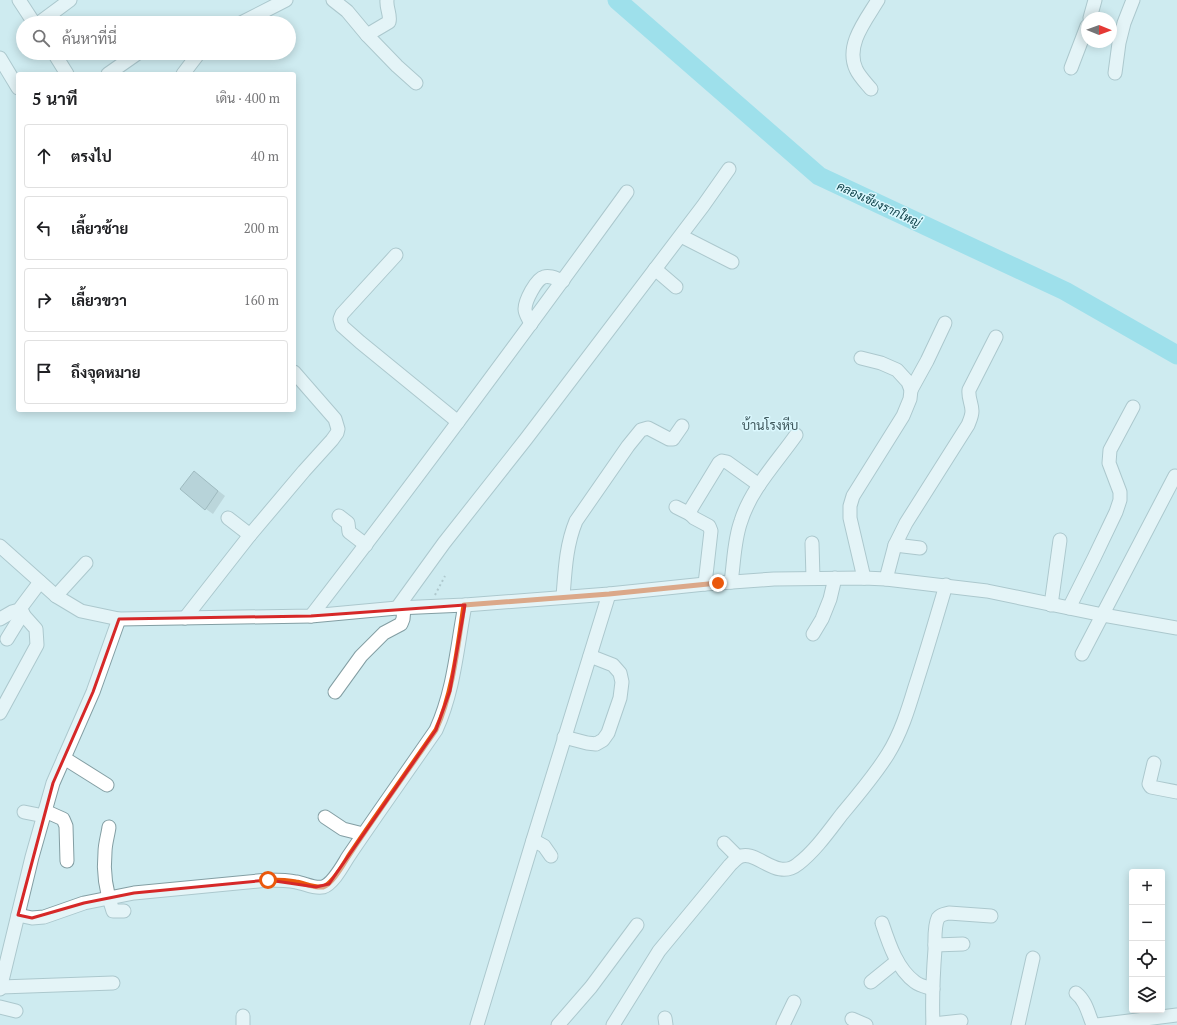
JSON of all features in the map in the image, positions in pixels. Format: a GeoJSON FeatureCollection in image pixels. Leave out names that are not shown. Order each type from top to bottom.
{"type":"FeatureCollection","features":[{"type":"Feature","properties":{"kind":"street"},"geometry":{"type":"LineString","coordinates":[[20,0],[30,16]]}},
{"type":"Feature","properties":{"kind":"street"},"geometry":{"type":"LineString","coordinates":[[48,16],[70,0]]}},
{"type":"Feature","properties":{"kind":"street"},"geometry":{"type":"LineString","coordinates":[[255,16],[286,0]]}},
{"type":"Feature","properties":{"kind":"street"},"geometry":{"type":"LineString","coordinates":[[333,0],[347,10],[367,35],[416,83]]}},
{"type":"Feature","properties":{"kind":"street"},"geometry":{"type":"LineString","coordinates":[[367,35],[389,22],[390,18],[386,6],[387,0]]}},
{"type":"Feature","properties":{"kind":"street"},"geometry":{"type":"LineString","coordinates":[[871,89],[856,70],[852,59],[855,41],[878,0]]}},
{"type":"Feature","properties":{"kind":"street"},"geometry":{"type":"LineString","coordinates":[[1092,12],[1095,0]]}},
{"type":"Feature","properties":{"kind":"street"},"geometry":{"type":"LineString","coordinates":[[1115,73],[1119,43],[1124,23],[1133,0]]}},
{"type":"Feature","properties":{"kind":"street"},"geometry":{"type":"LineString","coordinates":[[1071,68],[1081,42]]}},
{"type":"Feature","properties":{"kind":"street"},"geometry":{"type":"LineString","coordinates":[[0,58],[16,85]]}},
{"type":"Feature","properties":{"kind":"street"},"geometry":{"type":"LineString","coordinates":[[58,60],[66,72]]}},
{"type":"Feature","properties":{"kind":"street"},"geometry":{"type":"LineString","coordinates":[[111,72],[128,60]]}},
{"type":"Feature","properties":{"kind":"street"},"geometry":{"type":"LineString","coordinates":[[185,72],[194,60]]}},
{"type":"Feature","properties":{"kind":"street"},"geometry":{"type":"LineString","coordinates":[[334,692],[361,656],[384,633],[401,624],[404,619],[401,608],[444,542],[526,439],[703,206],[729,169]]}},
{"type":"Feature","properties":{"kind":"street"},"geometry":{"type":"LineString","coordinates":[[311,616],[458,422],[627,192]]}},
{"type":"Feature","properties":{"kind":"street"},"geometry":{"type":"LineString","coordinates":[[680,236],[732,262]]}},
{"type":"Feature","properties":{"kind":"street"},"geometry":{"type":"LineString","coordinates":[[396,255],[342,314],[340,319],[342,326],[458,422]]}},
{"type":"Feature","properties":{"kind":"street"},"geometry":{"type":"LineString","coordinates":[[655,269],[676,287]]}},
{"type":"Feature","properties":{"kind":"street"},"geometry":{"type":"LineString","coordinates":[[531,324],[525,309],[526,301],[538,281],[544,277],[551,277],[563,281]]}},
{"type":"Feature","properties":{"kind":"street"},"geometry":{"type":"LineString","coordinates":[[864,578],[850,518],[850,506],[853,496],[903,416],[910,399],[911,390],[945,323]]}},
{"type":"Feature","properties":{"kind":"street"},"geometry":{"type":"LineString","coordinates":[[886,579],[895,544],[906,523],[968,424],[972,414],[972,408],[969,403],[969,390],[996,337]]}},
{"type":"Feature","properties":{"kind":"street"},"geometry":{"type":"LineString","coordinates":[[861,358],[881,363],[897,370],[908,382],[911,390]]}},
{"type":"Feature","properties":{"kind":"street"},"geometry":{"type":"LineString","coordinates":[[185,618],[250,535],[337,433],[338,429],[335,419],[296,374]]}},
{"type":"Feature","properties":{"kind":"street"},"geometry":{"type":"LineString","coordinates":[[1069,608],[1116,512],[1120,500],[1120,492],[1111,470],[1109,457],[1110,450],[1133,407]]}},
{"type":"Feature","properties":{"kind":"street"},"geometry":{"type":"LineString","coordinates":[[563,597],[566,557],[571,533],[576,520],[641,430],[648,428],[669,439],[673,439],[682,426]]}},
{"type":"Feature","properties":{"kind":"street"},"geometry":{"type":"LineString","coordinates":[[731,582],[741,521],[759,485],[796,435]]}},
{"type":"Feature","properties":{"kind":"street"},"geometry":{"type":"LineString","coordinates":[[690,514],[719,463],[722,461],[727,462],[759,485]]}},
{"type":"Feature","properties":{"kind":"street"},"geometry":{"type":"LineString","coordinates":[[1082,654],[1175,476]]}},
{"type":"Feature","properties":{"kind":"street"},"geometry":{"type":"LineString","coordinates":[[676,507],[709,526],[711,531],[705,584]]}},
{"type":"Feature","properties":{"kind":"street"},"geometry":{"type":"LineString","coordinates":[[339,516],[348,523],[349,532],[366,545]]}},
{"type":"Feature","properties":{"kind":"street"},"geometry":{"type":"LineString","coordinates":[[228,518],[250,535]]}},
{"type":"Feature","properties":{"kind":"street"},"geometry":{"type":"LineString","coordinates":[[1051,604],[1060,540]]}},
{"type":"Feature","properties":{"kind":"street"},"geometry":{"type":"LineString","coordinates":[[812,543],[813,578]]}},
{"type":"Feature","properties":{"kind":"street"},"geometry":{"type":"LineString","coordinates":[[895,544],[920,548]]}},
{"type":"Feature","properties":{"kind":"street"},"geometry":{"type":"LineString","coordinates":[[0,546],[56,596],[81,611],[119,619],[311,616],[401,608],[464,605],[609,594],[731,582],[813,578],[864,578],[946,585],[987,591],[1103,615],[1177,628]]}},
{"type":"Feature","properties":{"kind":"street"},"geometry":{"type":"LineString","coordinates":[[56,596],[86,563]]}},
{"type":"Feature","properties":{"kind":"street"},"geometry":{"type":"LineString","coordinates":[[814,634],[830,599],[835,578]]}},
{"type":"Feature","properties":{"kind":"street"},"geometry":{"type":"LineString","coordinates":[[7,639],[21,612],[40,582]]}},
{"type":"Feature","properties":{"kind":"street"},"geometry":{"type":"LineString","coordinates":[[613,1025],[659,951],[738,857],[753,857],[779,869],[785,870],[798,864],[820,842],[870,780],[889,754],[903,726],[946,585]]}},
{"type":"Feature","properties":{"kind":"street"},"geometry":{"type":"LineString","coordinates":[[478,1025],[532,840],[609,594]]}},
{"type":"Feature","properties":{"kind":"street"},"geometry":{"type":"LineString","coordinates":[[18,915],[32,918],[44,917],[84,903],[134,893],[268,880],[295,882],[316,887],[329,884],[436,730],[450,691],[464,605]]}},
{"type":"Feature","properties":{"kind":"street"},"geometry":{"type":"LineString","coordinates":[[0,619],[12,612],[21,612],[36,629],[37,645],[0,713]]}},
{"type":"Feature","properties":{"kind":"street"},"geometry":{"type":"LineString","coordinates":[[112,983],[0,988],[32,857],[53,783],[94,692],[119,619]]}},
{"type":"Feature","properties":{"kind":"street"},"geometry":{"type":"LineString","coordinates":[[564,737],[596,744],[603,740],[608,733],[620,698],[622,682],[620,673],[613,664],[590,656]]}},
{"type":"Feature","properties":{"kind":"street"},"geometry":{"type":"LineString","coordinates":[[64,758],[107,785]]}},
{"type":"Feature","properties":{"kind":"street"},"geometry":{"type":"LineString","coordinates":[[1154,763],[1149,784],[1151,787],[1177,792]]}},
{"type":"Feature","properties":{"kind":"street"},"geometry":{"type":"LineString","coordinates":[[24,812],[44,813],[63,819],[66,826],[67,861]]}},
{"type":"Feature","properties":{"kind":"street"},"geometry":{"type":"LineString","coordinates":[[325,817],[343,829],[363,834]]}},
{"type":"Feature","properties":{"kind":"street"},"geometry":{"type":"LineString","coordinates":[[109,827],[105,852],[105,875],[108,898],[113,911],[124,911]]}},
{"type":"Feature","properties":{"kind":"street"},"geometry":{"type":"LineString","coordinates":[[532,840],[544,846],[551,856]]}},
{"type":"Feature","properties":{"kind":"street"},"geometry":{"type":"LineString","coordinates":[[724,843],[738,857]]}},
{"type":"Feature","properties":{"kind":"street"},"geometry":{"type":"LineString","coordinates":[[961,1021],[933,1024],[935,945],[936,929],[939,918],[943,914],[949,913],[991,916]]}},
{"type":"Feature","properties":{"kind":"street"},"geometry":{"type":"LineString","coordinates":[[882,924],[897,961],[909,977],[919,984],[933,989]]}},
{"type":"Feature","properties":{"kind":"street"},"geometry":{"type":"LineString","coordinates":[[558,1025],[592,986],[637,925]]}},
{"type":"Feature","properties":{"kind":"street"},"geometry":{"type":"LineString","coordinates":[[935,945],[963,944]]}},
{"type":"Feature","properties":{"kind":"street"},"geometry":{"type":"LineString","coordinates":[[1018,1025],[1033,958]]}},
{"type":"Feature","properties":{"kind":"street"},"geometry":{"type":"LineString","coordinates":[[871,982],[897,961]]}},
{"type":"Feature","properties":{"kind":"street"},"geometry":{"type":"LineString","coordinates":[[1076,993],[1086,1004],[1092,1025]]}},
{"type":"Feature","properties":{"kind":"street"},"geometry":{"type":"LineString","coordinates":[[783,1025],[794,1002]]}},
{"type":"Feature","properties":{"kind":"street"},"geometry":{"type":"LineString","coordinates":[[0,1007],[16,1011]]}},
{"type":"Feature","properties":{"kind":"street"},"geometry":{"type":"LineString","coordinates":[[1098,1025],[1177,1016]]}},
{"type":"Feature","properties":{"kind":"street"},"geometry":{"type":"LineString","coordinates":[[852,1019],[866,1025]]}},
{"type":"Feature","properties":{"kind":"path"},"geometry":{"type":"LineString","coordinates":[[429,607],[445,576]]}},
{"type":"Feature","properties":{"kind":"highlighted area"},"geometry":{"type":"Polygon","coordinates":[[[465,605],[450,691],[436,730],[329,884],[316,887],[268,880],[134,893],[84,903],[32,918],[18,915],[53,783],[93,692],[119,619],[311,616],[465,605]]]}},
{"type":"Feature","properties":{"kind":"building"},"geometry":{"type":"Polygon","coordinates":[[[194,471],[218,491],[205,510],[180,489],[194,471]]]}},
{"type":"Feature","properties":{"kind":"waterway","name":"คลองเชียงรากใหญ่"},"geometry":{"type":"LineString","coordinates":[[617,0],[819,176],[1065,291],[1177,355]]}},
{"type":"Feature","properties":{"kind":"district","name":"บ้านโรงหีบ"},"geometry":{"type":"Point","coordinates":[770,425]}},
{"type":"Feature","properties":{"kind":"route"},"geometry":{"type":"LineString","coordinates":[[268,880],[295,882],[316,887],[329,884],[338,873],[363,834],[436,730],[450,691],[464,605],[609,594],[718,583]]}}]}
